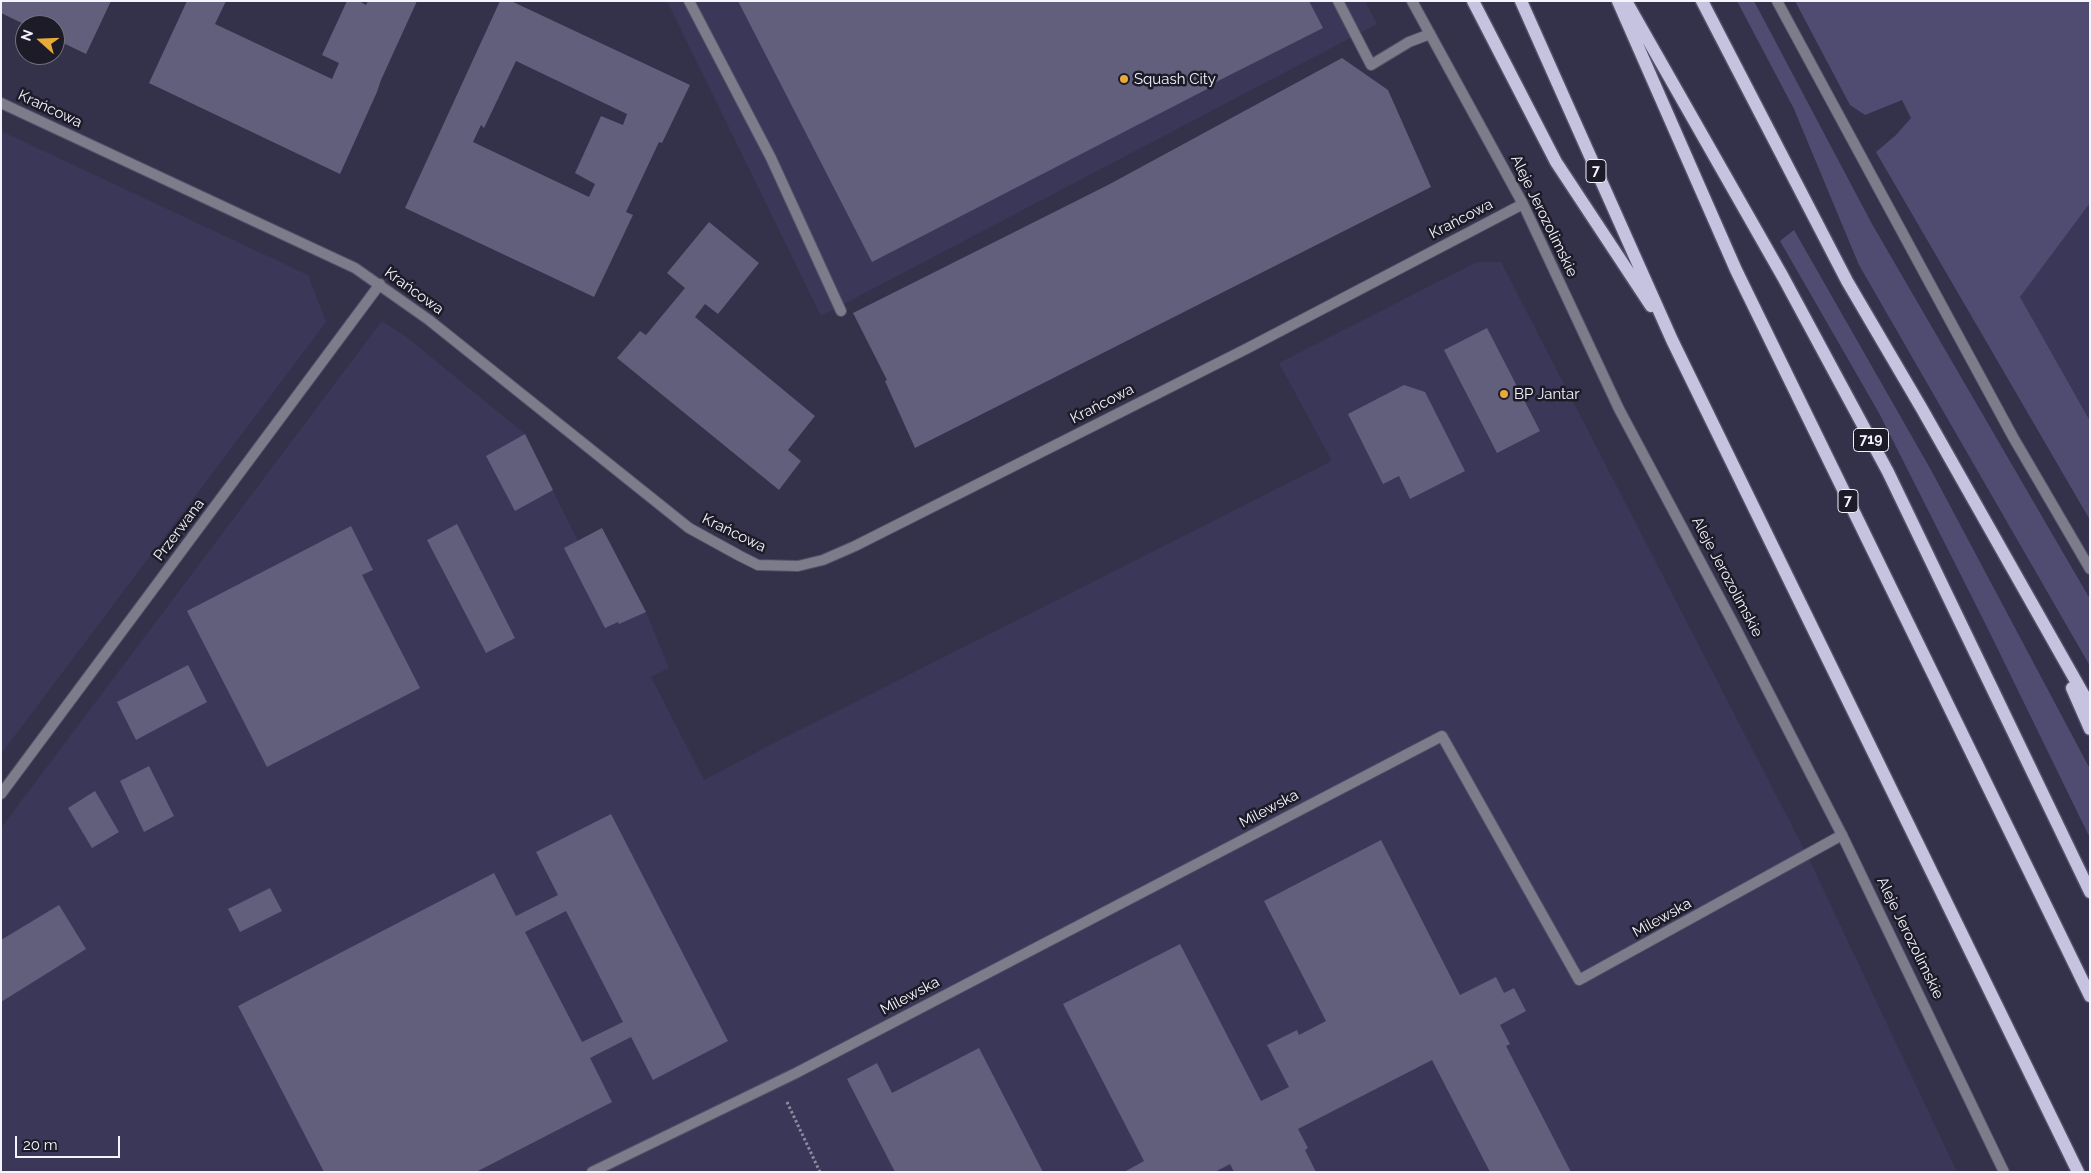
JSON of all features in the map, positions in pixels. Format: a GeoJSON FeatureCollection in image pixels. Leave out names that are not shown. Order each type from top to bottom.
{"type":"FeatureCollection","features":[{"type":"Feature","properties":{"kind":"main road"},"geometry":{"type":"LineString","coordinates":[[1473,1],[1556,162],[1672,340]]}},
{"type":"Feature","properties":{"kind":"main road","name":"7"},"geometry":{"type":"LineString","coordinates":[[1521,1],[1672,340],[2078,1172]]}},
{"type":"Feature","properties":{"kind":"main road","name":"7"},"geometry":{"type":"LineString","coordinates":[[1618,1],[1736,270],[2090,996]]}},
{"type":"Feature","properties":{"kind":"main road","name":"719"},"geometry":{"type":"LineString","coordinates":[[1626,1],[1783,277],[1888,472],[2090,892]]}},
{"type":"Feature","properties":{"kind":"main road"},"geometry":{"type":"LineString","coordinates":[[1702,1],[1847,281],[1922,408],[2090,706]]}},
{"type":"Feature","properties":{"kind":"main road"},"geometry":{"type":"LineString","coordinates":[[2041,620],[2090,729]]}},
{"type":"Feature","properties":{"kind":"street"},"geometry":{"type":"LineString","coordinates":[[689,1],[771,158],[841,311]]}},
{"type":"Feature","properties":{"kind":"street"},"geometry":{"type":"LineString","coordinates":[[1338,1],[1371,65],[1409,42],[1430,34]]}},
{"type":"Feature","properties":{"kind":"street","name":"Aleje Jerozolimskie"},"geometry":{"type":"LineString","coordinates":[[1412,1],[1523,204],[1619,409],[1732,621],[1842,835],[2004,1172]]}},
{"type":"Feature","properties":{"kind":"street"},"geometry":{"type":"LineString","coordinates":[[1777,1],[2013,437],[2090,569]]}},
{"type":"Feature","properties":{"kind":"street","name":"Krańcowa"},"geometry":{"type":"LineString","coordinates":[[1,103],[356,268],[429,320],[689,528],[758,565],[798,566],[823,560],[855,546],[1246,349],[1523,204]]}},
{"type":"Feature","properties":{"kind":"street","name":"Przerwana"},"geometry":{"type":"LineString","coordinates":[[1,794],[380,284]]}},
{"type":"Feature","properties":{"kind":"street","name":"Milewska"},"geometry":{"type":"LineString","coordinates":[[592,1172],[777,1081],[1442,736],[1579,980],[1842,835]]}},
{"type":"Feature","properties":{"kind":"path"},"geometry":{"type":"LineString","coordinates":[[777,1081],[820,1172]]}},
{"type":"Feature","properties":{"kind":"shaded area"},"geometry":{"type":"Polygon","coordinates":[[[667,1],[1365,1],[1377,24],[821,316],[667,1]]]}},
{"type":"Feature","properties":{"kind":"shaded area"},"geometry":{"type":"Polygon","coordinates":[[[1737,1],[1754,1],[1872,224],[2090,599],[2090,666],[1859,265],[1794,109],[1737,1]]]}},
{"type":"Feature","properties":{"kind":"shaded area"},"geometry":{"type":"Polygon","coordinates":[[[1795,1],[2090,1],[2090,203],[2020,297],[2090,421],[2090,520],[1876,152],[1896,135],[1911,118],[1902,100],[1865,115],[1850,105],[1795,1]]]}},
{"type":"Feature","properties":{"kind":"shaded area"},"geometry":{"type":"Polygon","coordinates":[[[1,131],[308,275],[326,322],[1,754],[1,131]]]}},
{"type":"Feature","properties":{"kind":"shaded area"},"geometry":{"type":"Polygon","coordinates":[[[2090,203],[2090,421],[2020,297],[2090,203]]]}},
{"type":"Feature","properties":{"kind":"shaded area"},"geometry":{"type":"Polygon","coordinates":[[[1794,230],[1931,470],[2090,769],[2090,838],[1987,627],[1879,413],[1780,241],[1794,230]]]}},
{"type":"Feature","properties":{"kind":"shaded area"},"geometry":{"type":"Polygon","coordinates":[[[1477,262],[1501,262],[1807,855],[1957,1172],[1,1172],[1,828],[382,321],[409,339],[525,434],[578,541],[602,528],[646,612],[669,668],[651,677],[704,780],[1332,461],[1279,363],[1477,262]]]}},
{"type":"Feature","properties":{"kind":"building"},"geometry":{"type":"Polygon","coordinates":[[[1,1],[111,1],[86,54],[65,44],[65,15],[15,15],[15,20],[1,13],[1,1]]]}},
{"type":"Feature","properties":{"kind":"building"},"geometry":{"type":"Polygon","coordinates":[[[187,1],[226,1],[215,24],[332,79],[339,63],[322,55],[347,1],[359,1],[366,5],[368,1],[417,1],[340,174],[149,83],[187,1]]]}},
{"type":"Feature","properties":{"kind":"building"},"geometry":{"type":"Polygon","coordinates":[[[500,1],[511,1],[690,85],[662,143],[659,142],[626,212],[633,215],[594,297],[405,208],[500,1]],[[516,61],[484,128],[481,125],[473,142],[589,197],[595,184],[575,173],[601,116],[623,125],[627,114],[516,61]]]}},
{"type":"Feature","properties":{"kind":"building"},"geometry":{"type":"Polygon","coordinates":[[[738,1],[1309,1],[1323,28],[872,262],[738,1]]]}},
{"type":"Feature","properties":{"kind":"building"},"geometry":{"type":"Polygon","coordinates":[[[1342,58],[1388,90],[1431,187],[915,448],[885,381],[887,380],[853,313],[1108,185],[1342,58]]]}},
{"type":"Feature","properties":{"kind":"building"},"geometry":{"type":"Polygon","coordinates":[[[709,222],[759,263],[718,314],[705,304],[695,317],[815,416],[788,450],[801,461],[779,490],[617,358],[640,331],[646,335],[685,288],[667,273],[709,222]]]}},
{"type":"Feature","properties":{"kind":"building"},"geometry":{"type":"Polygon","coordinates":[[[1487,328],[1540,431],[1497,453],[1444,350],[1487,328]]]}},
{"type":"Feature","properties":{"kind":"building"},"geometry":{"type":"Polygon","coordinates":[[[1404,385],[1425,392],[1465,471],[1410,499],[1399,476],[1383,484],[1348,414],[1404,385]]]}},
{"type":"Feature","properties":{"kind":"building"},"geometry":{"type":"Polygon","coordinates":[[[525,434],[553,490],[515,511],[486,456],[525,434]]]}},
{"type":"Feature","properties":{"kind":"building"},"geometry":{"type":"Polygon","coordinates":[[[457,524],[515,638],[486,653],[427,540],[457,524]]]}},
{"type":"Feature","properties":{"kind":"building"},"geometry":{"type":"Polygon","coordinates":[[[351,526],[373,570],[362,575],[420,688],[267,767],[187,611],[351,526]]]}},
{"type":"Feature","properties":{"kind":"building"},"geometry":{"type":"Polygon","coordinates":[[[602,528],[646,612],[605,628],[564,548],[602,528]]]}},
{"type":"Feature","properties":{"kind":"building"},"geometry":{"type":"Polygon","coordinates":[[[188,665],[207,702],[136,740],[117,702],[188,665]]]}},
{"type":"Feature","properties":{"kind":"building"},"geometry":{"type":"Polygon","coordinates":[[[149,766],[174,816],[144,832],[120,781],[149,766]]]}},
{"type":"Feature","properties":{"kind":"building"},"geometry":{"type":"Polygon","coordinates":[[[95,791],[119,832],[92,848],[68,808],[95,791]]]}},
{"type":"Feature","properties":{"kind":"building"},"geometry":{"type":"Polygon","coordinates":[[[611,814],[728,1041],[653,1080],[631,1037],[590,1058],[612,1102],[476,1172],[324,1172],[238,1006],[494,873],[516,916],[558,895],[536,852],[611,814]],[[566,911],[525,932],[582,1042],[623,1022],[566,911]]]}},
{"type":"Feature","properties":{"kind":"building"},"geometry":{"type":"Polygon","coordinates":[[[1381,840],[1460,995],[1496,977],[1504,993],[1514,988],[1526,1011],[1500,1025],[1510,1044],[1506,1046],[1571,1172],[1490,1172],[1432,1060],[1298,1129],[1308,1148],[1305,1150],[1316,1172],[1234,1172],[1230,1164],[1215,1172],[1124,1172],[1144,1161],[1063,1004],[1180,944],[1261,1101],[1289,1087],[1267,1045],[1297,1030],[1299,1035],[1326,1021],[1264,901],[1381,840]]]}},
{"type":"Feature","properties":{"kind":"building"},"geometry":{"type":"Polygon","coordinates":[[[270,888],[282,911],[240,932],[228,909],[270,888]]]}},
{"type":"Feature","properties":{"kind":"building"},"geometry":{"type":"Polygon","coordinates":[[[59,905],[86,949],[1,1002],[1,940],[59,905]]]}},
{"type":"Feature","properties":{"kind":"building"},"geometry":{"type":"Polygon","coordinates":[[[979,1048],[1043,1172],[895,1172],[847,1079],[877,1063],[892,1093],[979,1048]]]}},
{"type":"Feature","properties":{"kind":"place","name":"Squash City"},"geometry":{"type":"Point","coordinates":[1124,79]}},
{"type":"Feature","properties":{"kind":"place","name":"BP Jantar"},"geometry":{"type":"Point","coordinates":[1504,394]}}]}
